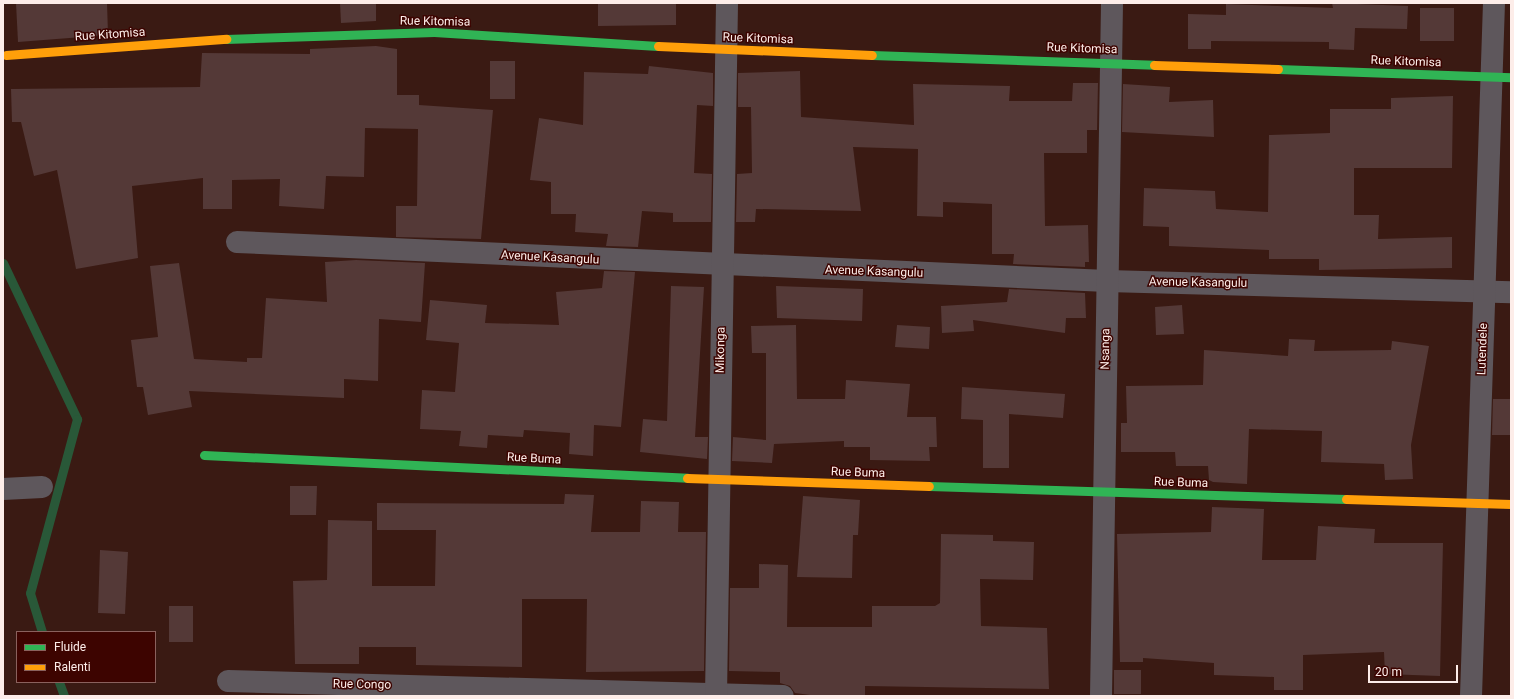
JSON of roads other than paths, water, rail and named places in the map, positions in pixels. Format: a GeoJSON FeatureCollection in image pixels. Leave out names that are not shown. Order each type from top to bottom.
{"type":"FeatureCollection","features":[{"type":"Feature","properties":{"kind":"street","name":"Mikonga"},"geometry":{"type":"LineString","coordinates":[[716,695],[727,3]]}},
{"type":"Feature","properties":{"kind":"street","name":"Nsanga"},"geometry":{"type":"LineString","coordinates":[[1101,696],[1112,3]]}},
{"type":"Feature","properties":{"kind":"street","name":"Lutendele"},"geometry":{"type":"LineString","coordinates":[[1471,696],[1485,290],[1501,77],[1494,3]]}},
{"type":"Feature","properties":{"kind":"street","name":"Rue Kitomisa"},"geometry":{"type":"LineString","coordinates":[[6,55],[219,39],[434,32],[726,50],[1111,62],[1501,77]]}},
{"type":"Feature","properties":{"kind":"street","name":"Avenue Kasangulu"},"geometry":{"type":"LineString","coordinates":[[238,242],[723,266],[1107,281],[1485,290],[1511,292]]}},
{"type":"Feature","properties":{"kind":"street","name":"Rue Buma"},"geometry":{"type":"LineString","coordinates":[[204,455],[719,480],[1104,493],[1511,504]]}},
{"type":"Feature","properties":{"kind":"street"},"geometry":{"type":"LineString","coordinates":[[3,489],[42,487]]}},
{"type":"Feature","properties":{"kind":"street","name":"Rue Congo"},"geometry":{"type":"LineString","coordinates":[[228,681],[783,696]]}},
{"type":"Feature","properties":{"kind":"waterway"},"geometry":{"type":"LineString","coordinates":[[3,263],[77,419],[30,593],[42,631]]}},
{"type":"Feature","properties":{"kind":"waterway"},"geometry":{"type":"LineString","coordinates":[[59,683],[64,696]]}}]}
